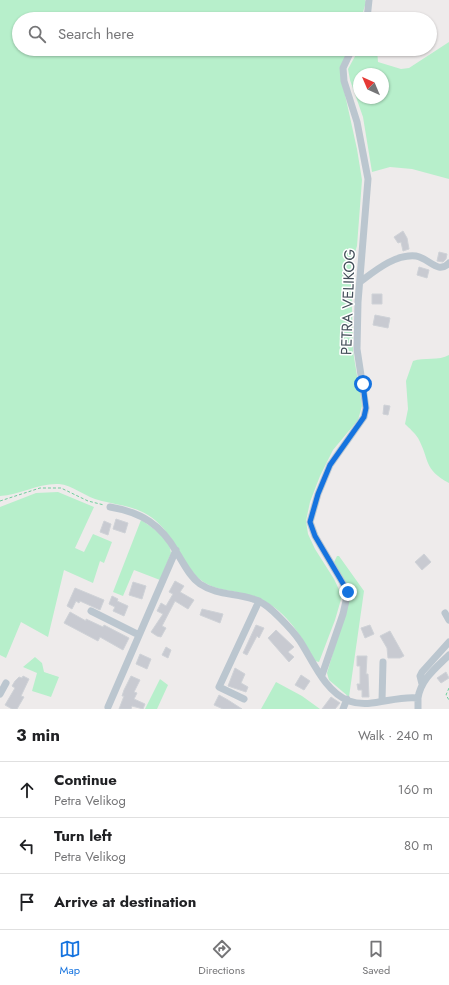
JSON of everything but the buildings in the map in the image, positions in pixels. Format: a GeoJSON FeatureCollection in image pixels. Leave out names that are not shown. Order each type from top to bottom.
{"type":"FeatureCollection","features":[{"type":"Feature","properties":{"kind":"street"},"geometry":{"type":"LineString","coordinates":[[368,12],[369,0]]}},
{"type":"Feature","properties":{"kind":"street","name":"PETRA VELIKOG"},"geometry":{"type":"LineString","coordinates":[[322,675],[343,614],[348,592],[315,536],[310,522],[318,494],[330,465],[364,417],[364,396],[357,349],[360,282],[368,180],[357,122],[344,81],[343,68],[349,56]]}},
{"type":"Feature","properties":{"kind":"street"},"geometry":{"type":"LineString","coordinates":[[360,282],[381,267],[406,256],[425,258],[439,268],[442,268],[449,263]]}},
{"type":"Feature","properties":{"kind":"street"},"geometry":{"type":"LineString","coordinates":[[110,507],[131,511],[146,519],[160,530],[176,550],[192,577],[206,588],[260,601],[269,608],[294,632],[330,687],[346,700],[367,703],[409,697],[418,698]]}},
{"type":"Feature","properties":{"kind":"street"},"geometry":{"type":"LineString","coordinates":[[108,707],[176,550]]}},
{"type":"Feature","properties":{"kind":"street"},"geometry":{"type":"LineString","coordinates":[[244,698],[219,687],[260,601]]}},
{"type":"Feature","properties":{"kind":"street"},"geometry":{"type":"LineString","coordinates":[[91,611],[139,635]]}},
{"type":"Feature","properties":{"kind":"street"},"geometry":{"type":"LineString","coordinates":[[445,613],[449,620]]}},
{"type":"Feature","properties":{"kind":"street"},"geometry":{"type":"LineString","coordinates":[[422,684],[420,676],[422,672],[449,642]]}},
{"type":"Feature","properties":{"kind":"street"},"geometry":{"type":"LineString","coordinates":[[418,709],[418,698],[422,684],[449,655]]}},
{"type":"Feature","properties":{"kind":"street"},"geometry":{"type":"LineString","coordinates":[[382,701],[383,662]]}},
{"type":"Feature","properties":{"kind":"street"},"geometry":{"type":"LineString","coordinates":[[0,694],[6,683]]}},
{"type":"Feature","properties":{"kind":"street"},"geometry":{"type":"LineString","coordinates":[[343,709],[346,700]]}},
{"type":"Feature","properties":{"kind":"path"},"geometry":{"type":"LineString","coordinates":[[0,501],[40,488],[61,488],[88,501],[110,507]]}},
{"type":"Feature","properties":{"kind":"path"},"geometry":{"type":"LineString","coordinates":[[449,688],[446,695],[449,700]]}},
{"type":"Feature","properties":{"kind":"green space"},"geometry":{"type":"Polygon","coordinates":[[[0,0],[365,0],[366,2],[363,12],[12,12],[12,56],[347,56],[342,81],[357,149],[362,180],[357,246],[351,265],[353,351],[362,406],[358,420],[333,450],[320,476],[310,502],[306,521],[308,534],[315,549],[334,579],[342,596],[335,620],[319,662],[315,661],[303,640],[289,621],[271,605],[261,599],[249,595],[210,586],[198,578],[187,565],[163,528],[148,515],[132,508],[95,499],[68,486],[59,484],[44,485],[15,494],[0,496],[0,0]]]}},
{"type":"Feature","properties":{"kind":"green space"},"geometry":{"type":"Polygon","coordinates":[[[449,42],[449,179],[412,169],[390,167],[372,172],[363,117],[358,104],[389,104],[389,68],[353,68],[353,89],[348,69],[355,56],[378,56],[378,62],[401,69],[409,68],[427,56],[437,56],[437,50],[449,42]]]}},
{"type":"Feature","properties":{"kind":"green space"},"geometry":{"type":"Polygon","coordinates":[[[449,355],[449,483],[435,473],[428,464],[418,438],[405,424],[408,409],[406,381],[413,361],[441,358],[449,355]]]}},
{"type":"Feature","properties":{"kind":"green space"},"geometry":{"type":"Polygon","coordinates":[[[58,492],[94,507],[75,548],[84,552],[93,534],[112,542],[104,563],[100,561],[93,583],[64,570],[48,637],[21,622],[6,658],[0,655],[0,507],[36,493],[58,492]]]}},
{"type":"Feature","properties":{"kind":"green space"},"geometry":{"type":"Polygon","coordinates":[[[141,520],[156,530],[164,538],[168,543],[171,553],[160,580],[134,570],[123,596],[113,592],[141,520]]]}},
{"type":"Feature","properties":{"kind":"green space"},"geometry":{"type":"Polygon","coordinates":[[[337,556],[339,556],[364,591],[349,697],[329,680],[327,673],[349,598],[334,562],[337,556]]]}},
{"type":"Feature","properties":{"kind":"green space"},"geometry":{"type":"Polygon","coordinates":[[[35,657],[42,663],[44,672],[59,677],[51,697],[32,691],[37,673],[23,667],[35,657]]]}},
{"type":"Feature","properties":{"kind":"green space"},"geometry":{"type":"Polygon","coordinates":[[[160,679],[168,685],[157,709],[145,709],[160,679]]]}},
{"type":"Feature","properties":{"kind":"green space"},"geometry":{"type":"Polygon","coordinates":[[[276,682],[302,696],[320,709],[261,709],[276,682]]]}},
{"type":"Feature","properties":{"kind":"route"},"geometry":{"type":"LineString","coordinates":[[348,592],[315,536],[310,522],[318,494],[330,465],[364,417],[366,408],[363,384]]}}]}
